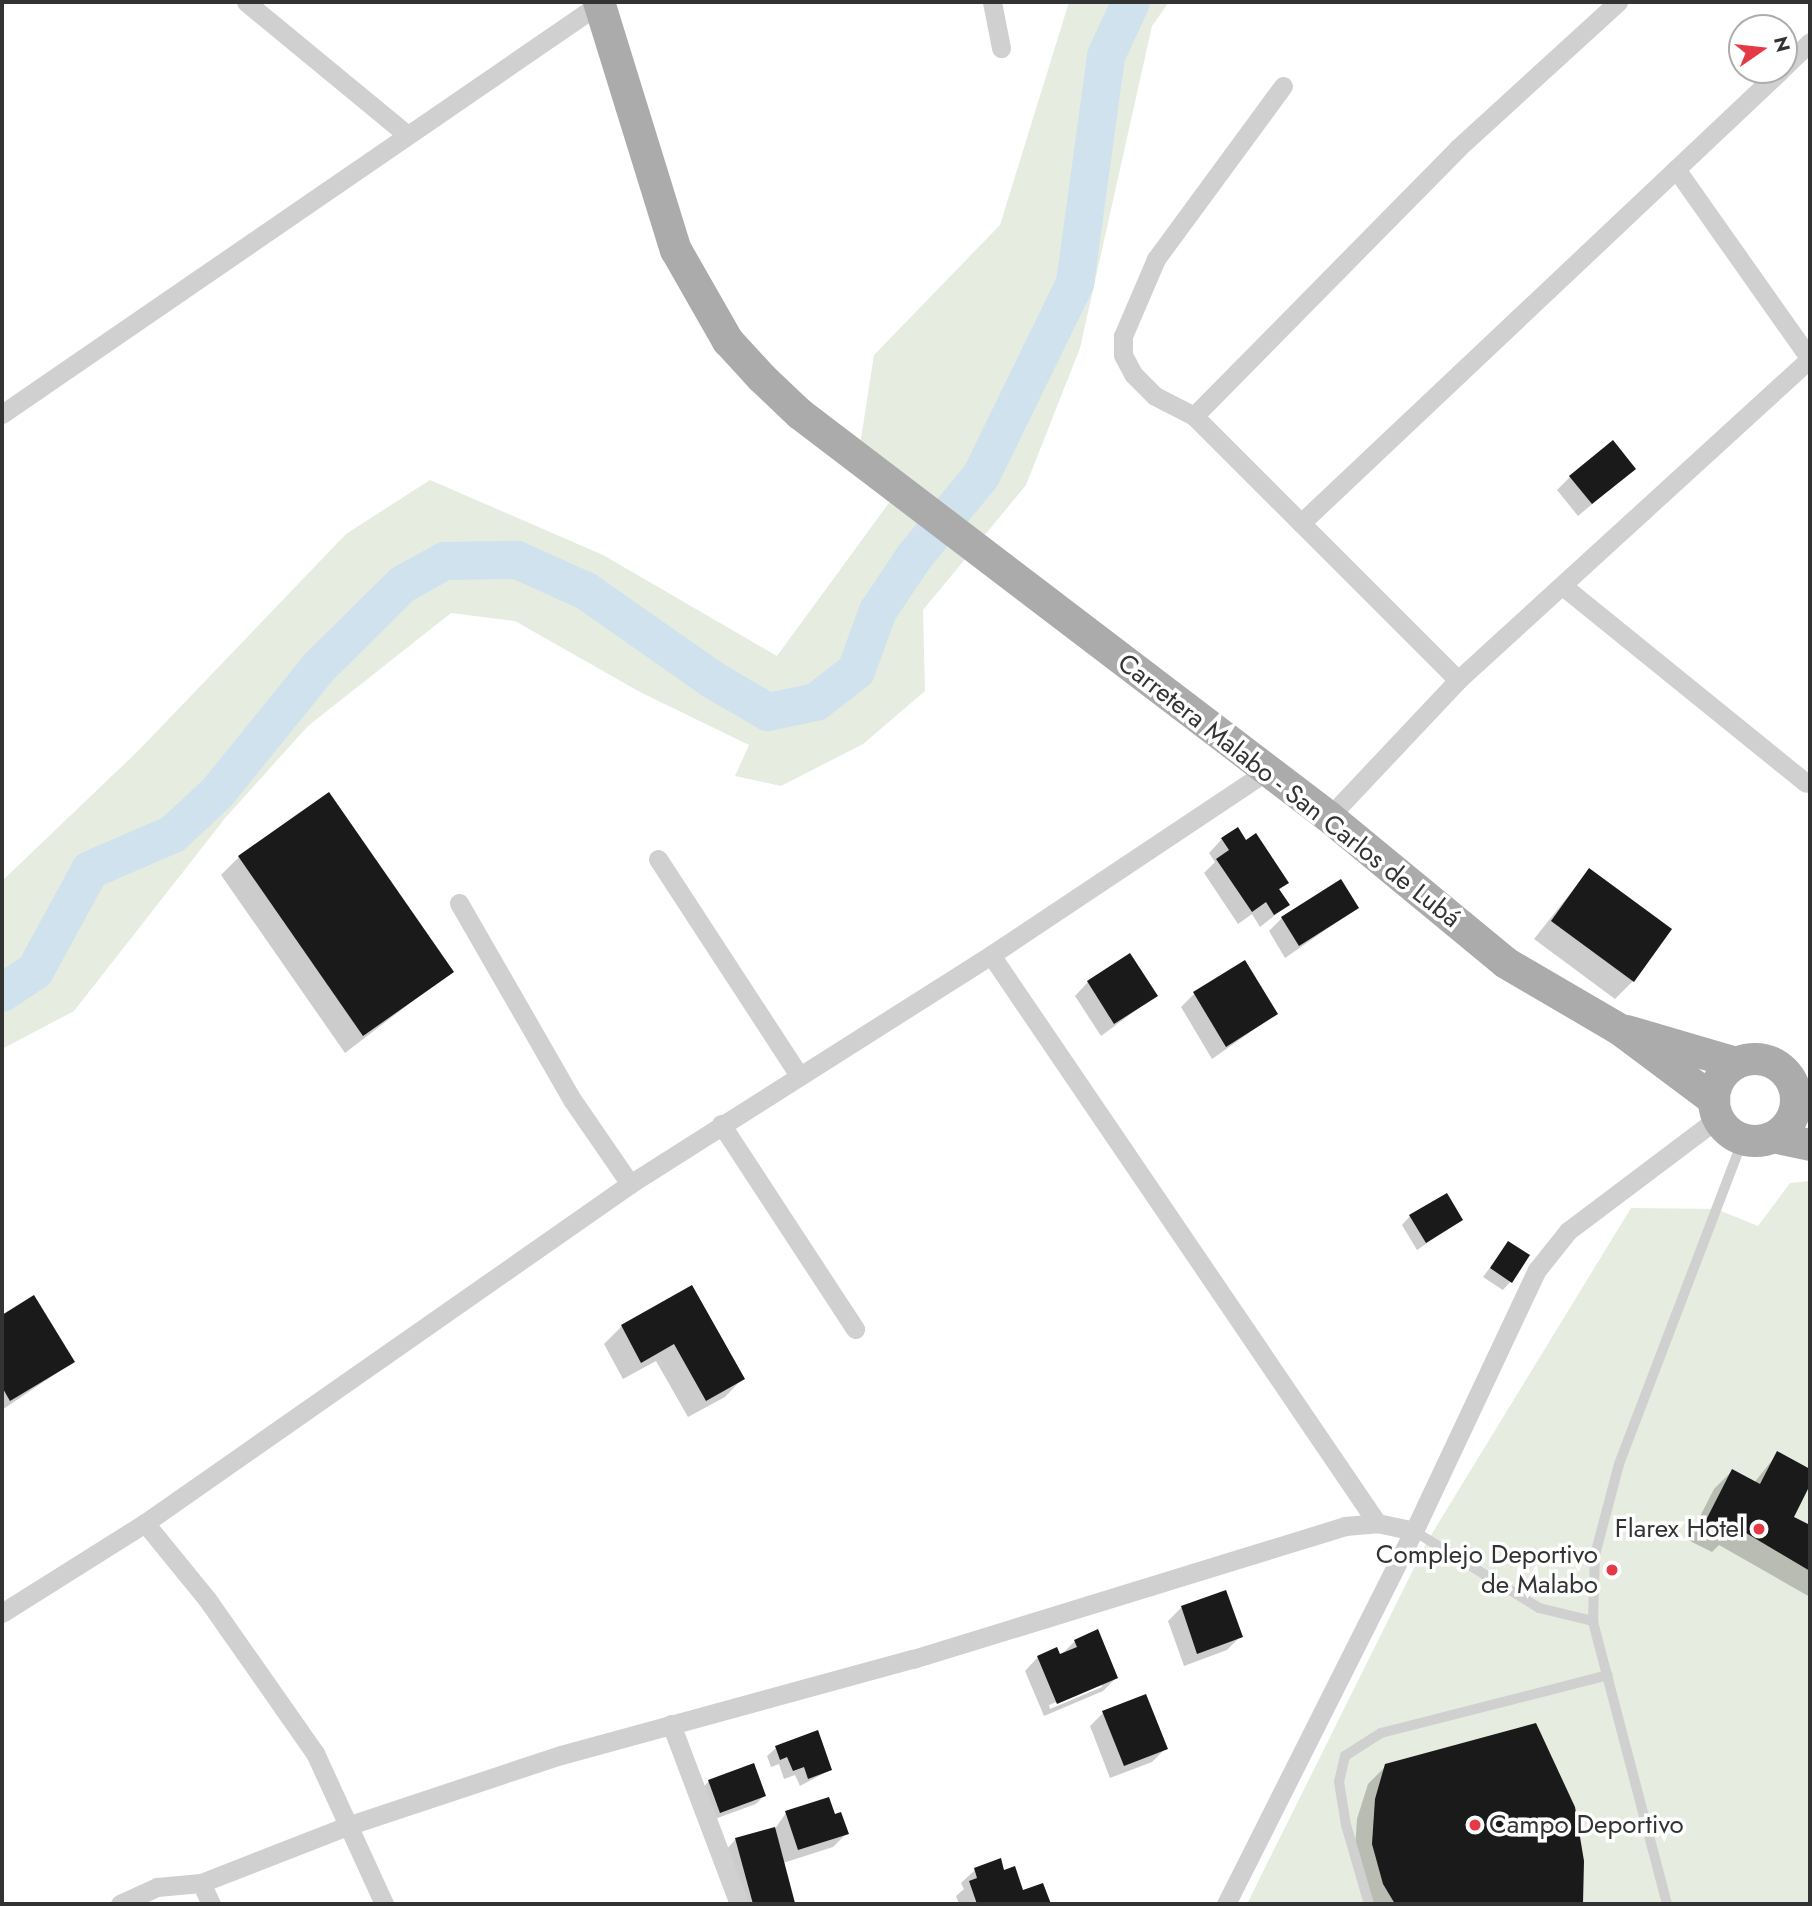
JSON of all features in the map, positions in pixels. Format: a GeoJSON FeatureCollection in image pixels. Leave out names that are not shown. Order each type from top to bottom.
{"type":"FeatureCollection","features":[{"type":"Feature","properties":{"kind":"main road","name":"Carretera Malabo - San Carlos de Lubá"},"geometry":{"type":"LineString","coordinates":[[599,3],[653,184],[676,250],[728,341],[762,378],[800,414],[916,499],[1329,817],[1506,963],[1619,1029],[1716,1109]]}},
{"type":"Feature","properties":{"kind":"main road","name":"Carretera Malabo - San Carlos de Lubá"},"geometry":{"type":"LineString","coordinates":[[1619,1029],[1737,1063]]}},
{"type":"Feature","properties":{"kind":"main road"},"geometry":{"type":"LineString","coordinates":[[1758,1138],[1787,1126],[1796,1109],[1801,1086],[1772,1062],[1755,1059],[1737,1063],[1722,1074],[1716,1109],[1730,1133],[1758,1138],[1810,1145]]}},
{"type":"Feature","properties":{"kind":"street"},"geometry":{"type":"LineString","coordinates":[[246,2],[406,134]]}},
{"type":"Feature","properties":{"kind":"street"},"geometry":{"type":"LineString","coordinates":[[992,2],[1001,48]]}},
{"type":"Feature","properties":{"kind":"street"},"geometry":{"type":"LineString","coordinates":[[1194,416],[1458,148],[1618,2]]}},
{"type":"Feature","properties":{"kind":"street"},"geometry":{"type":"LineString","coordinates":[[2,414],[599,3]]}},
{"type":"Feature","properties":{"kind":"street"},"geometry":{"type":"LineString","coordinates":[[1301,523],[1765,84]]}},
{"type":"Feature","properties":{"kind":"street"},"geometry":{"type":"LineString","coordinates":[[1283,86],[1156,259],[1123,336],[1123,355],[1133,374],[1155,396],[1194,416],[1458,680]]}},
{"type":"Feature","properties":{"kind":"street"},"geometry":{"type":"LineString","coordinates":[[1329,817],[1458,680],[1564,587],[1810,359],[1676,169]]}},
{"type":"Feature","properties":{"kind":"street"},"geometry":{"type":"LineString","coordinates":[[1564,587],[1806,783]]}},
{"type":"Feature","properties":{"kind":"street"},"geometry":{"type":"LineString","coordinates":[[2,1613],[145,1523],[630,1184],[798,1074],[990,955],[1267,771]]}},
{"type":"Feature","properties":{"kind":"street"},"geometry":{"type":"LineString","coordinates":[[658,859],[798,1074]]}},
{"type":"Feature","properties":{"kind":"street"},"geometry":{"type":"LineString","coordinates":[[459,903],[573,1101],[630,1184]]}},
{"type":"Feature","properties":{"kind":"street"},"geometry":{"type":"LineString","coordinates":[[990,955],[1377,1523]]}},
{"type":"Feature","properties":{"kind":"street"},"geometry":{"type":"LineString","coordinates":[[1226,1904],[1414,1531],[1552,1247],[1716,1109]]}},
{"type":"Feature","properties":{"kind":"street"},"geometry":{"type":"LineString","coordinates":[[721,1124],[855,1329]]}},
{"type":"Feature","properties":{"kind":"street"},"geometry":{"type":"LineString","coordinates":[[145,1523],[207,1599],[315,1753],[384,1904]]}},
{"type":"Feature","properties":{"kind":"street"},"geometry":{"type":"LineString","coordinates":[[120,1904],[157,1887],[201,1882],[350,1825],[561,1755],[913,1659],[1345,1526],[1377,1523],[1414,1531]]}},
{"type":"Feature","properties":{"kind":"street"},"geometry":{"type":"LineString","coordinates":[[671,1724],[739,1904]]}},
{"type":"Feature","properties":{"kind":"street"},"geometry":{"type":"LineString","coordinates":[[201,1882],[211,1904]]}},
{"type":"Feature","properties":{"kind":"lane"},"geometry":{"type":"LineString","coordinates":[[1667,1904],[1593,1621],[1595,1555],[1619,1464],[1758,1138]]}},
{"type":"Feature","properties":{"kind":"lane"},"geometry":{"type":"LineString","coordinates":[[1414,1531],[1539,1608],[1593,1621]]}},
{"type":"Feature","properties":{"kind":"lane"},"geometry":{"type":"LineString","coordinates":[[1369,1904],[1346,1825],[1339,1782],[1345,1756],[1381,1733],[1608,1675]]}},
{"type":"Feature","properties":{"kind":"shaded area"},"geometry":{"type":"Polygon","coordinates":[[[1069,2],[1169,2],[1152,26],[1080,348],[1026,485],[923,610],[925,691],[863,744],[781,786],[735,776],[749,745],[640,692],[515,621],[451,613],[308,726],[226,817],[74,1011],[2,1049],[2,881],[139,750],[346,534],[430,480],[603,555],[777,656],[902,485],[858,458],[874,355],[1000,225],[1069,2]]]}},
{"type":"Feature","properties":{"kind":"shaded area","name":"Complejo Deportivo de Malabo"},"geometry":{"type":"Polygon","coordinates":[[[1810,1181],[1810,1904],[1247,1904],[1428,1540],[1631,1208],[1716,1209],[1758,1226],[1790,1183],[1810,1181]]]}},
{"type":"Feature","properties":{"kind":"building"},"geometry":{"type":"Polygon","coordinates":[[[1613,440],[1636,469],[1592,504],[1569,476],[1613,440]]]}},
{"type":"Feature","properties":{"kind":"building"},"geometry":{"type":"Polygon","coordinates":[[[329,792],[454,972],[363,1036],[238,856],[329,792]]]}},
{"type":"Feature","properties":{"kind":"building"},"geometry":{"type":"Polygon","coordinates":[[[1238,827],[1246,840],[1256,833],[1289,883],[1279,889],[1290,905],[1274,915],[1266,902],[1252,912],[1216,859],[1229,850],[1221,838],[1238,827]]]}},
{"type":"Feature","properties":{"kind":"building"},"geometry":{"type":"Polygon","coordinates":[[[1589,868],[1672,929],[1634,982],[1551,921],[1589,868]]]}},
{"type":"Feature","properties":{"kind":"building"},"geometry":{"type":"Polygon","coordinates":[[[1341,879],[1359,908],[1299,946],[1281,917],[1341,879]]]}},
{"type":"Feature","properties":{"kind":"building"},"geometry":{"type":"Polygon","coordinates":[[[1130,953],[1158,996],[1114,1024],[1087,981],[1130,953]]]}},
{"type":"Feature","properties":{"kind":"building"},"geometry":{"type":"Polygon","coordinates":[[[1245,960],[1278,1014],[1226,1047],[1193,992],[1245,960]]]}},
{"type":"Feature","properties":{"kind":"building"},"geometry":{"type":"Polygon","coordinates":[[[1447,1193],[1463,1220],[1426,1243],[1409,1215],[1447,1193]]]}},
{"type":"Feature","properties":{"kind":"building"},"geometry":{"type":"Polygon","coordinates":[[[1508,1241],[1530,1255],[1512,1283],[1490,1268],[1508,1241]]]}},
{"type":"Feature","properties":{"kind":"building"},"geometry":{"type":"Polygon","coordinates":[[[692,1285],[745,1379],[706,1401],[674,1344],[641,1363],[621,1325],[692,1285]]]}},
{"type":"Feature","properties":{"kind":"building"},"geometry":{"type":"Polygon","coordinates":[[[34,1295],[75,1362],[10,1401],[2,1387],[2,1315],[34,1295]]]}},
{"type":"Feature","properties":{"kind":"building"},"geometry":{"type":"Polygon","coordinates":[[[1777,1451],[1810,1469],[1810,1485],[1794,1517],[1810,1525],[1810,1571],[1736,1527],[1732,1535],[1705,1522],[1732,1469],[1760,1484],[1777,1451]]]}},
{"type":"Feature","properties":{"kind":"building"},"geometry":{"type":"Polygon","coordinates":[[[1226,1590],[1243,1637],[1197,1654],[1181,1606],[1226,1590]]]}},
{"type":"Feature","properties":{"kind":"building"},"geometry":{"type":"Polygon","coordinates":[[[1098,1629],[1118,1678],[1057,1704],[1037,1656],[1057,1647],[1060,1654],[1077,1647],[1074,1640],[1098,1629]]]}},
{"type":"Feature","properties":{"kind":"building"},"geometry":{"type":"Polygon","coordinates":[[[1146,1694],[1168,1749],[1124,1766],[1102,1711],[1146,1694]]]}},
{"type":"Feature","properties":{"kind":"building","name":"Campo Deportivo"},"geometry":{"type":"Polygon","coordinates":[[[1536,1723],[1575,1807],[1584,1861],[1583,1903],[1395,1904],[1383,1884],[1372,1844],[1375,1799],[1385,1764],[1536,1723]]]}},
{"type":"Feature","properties":{"kind":"building"},"geometry":{"type":"Polygon","coordinates":[[[818,1730],[832,1770],[808,1779],[804,1767],[793,1771],[787,1757],[780,1760],[775,1746],[818,1730]]]}},
{"type":"Feature","properties":{"kind":"building"},"geometry":{"type":"Polygon","coordinates":[[[754,1763],[766,1796],[720,1813],[708,1780],[754,1763]]]}},
{"type":"Feature","properties":{"kind":"building"},"geometry":{"type":"Polygon","coordinates":[[[829,1797],[835,1814],[841,1812],[849,1834],[798,1850],[785,1811],[829,1797]]]}},
{"type":"Feature","properties":{"kind":"building"},"geometry":{"type":"Polygon","coordinates":[[[775,1827],[795,1903],[753,1904],[735,1838],[775,1827]]]}},
{"type":"Feature","properties":{"kind":"building"},"geometry":{"type":"Polygon","coordinates":[[[1001,1858],[1004,1870],[1015,1866],[1023,1890],[1043,1883],[1051,1904],[977,1904],[969,1881],[977,1878],[974,1868],[1001,1858]]]}},
{"type":"Feature","properties":{"kind":"waterway"},"geometry":{"type":"LineString","coordinates":[[2,993],[35,971],[90,870],[173,834],[217,793],[319,667],[403,584],[445,561],[517,560],[586,591],[713,680],[768,712],[816,702],[856,671],[878,611],[914,557],[981,476],[1075,283],[1106,56],[1131,2]]}},
{"type":"Feature","properties":{"kind":"place","name":"Flarex Hotel"},"geometry":{"type":"Point","coordinates":[1759,1529]}},
{"type":"Feature","properties":{"kind":"place","name":"Complejo Deportivo de Malabo"},"geometry":{"type":"Point","coordinates":[1612,1570]}},
{"type":"Feature","properties":{"kind":"place","name":"Campo Deportivo"},"geometry":{"type":"Point","coordinates":[1475,1825]}}]}
